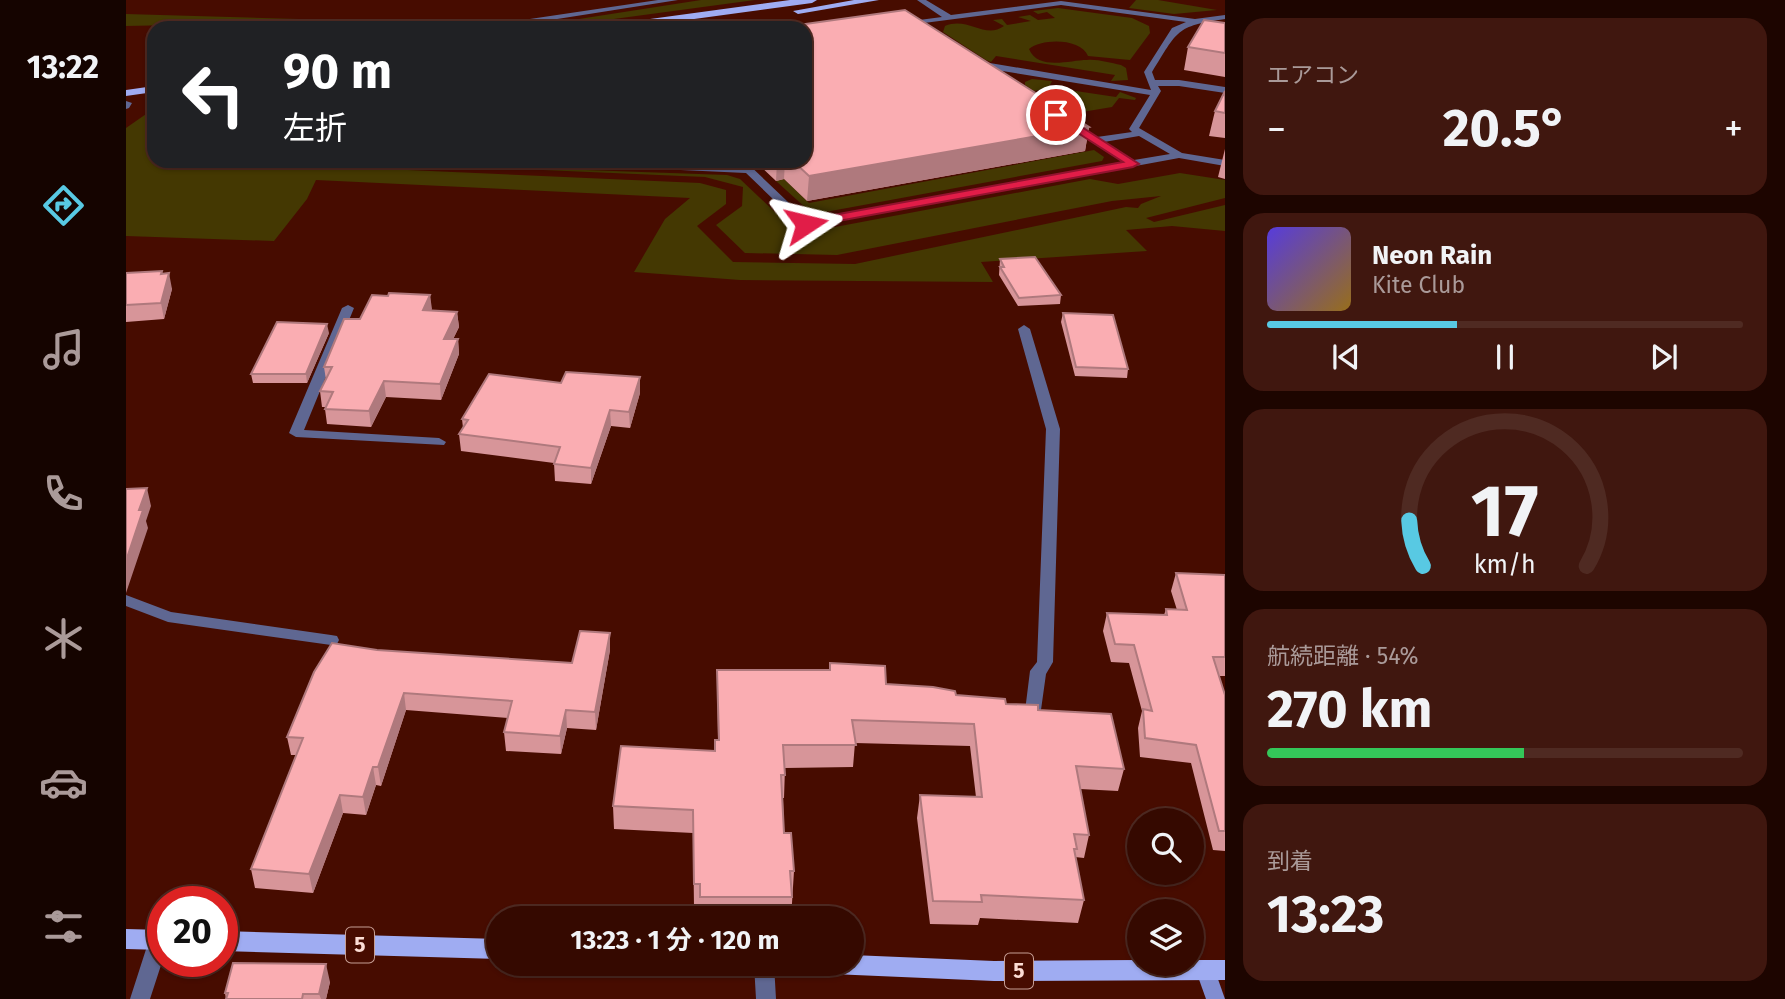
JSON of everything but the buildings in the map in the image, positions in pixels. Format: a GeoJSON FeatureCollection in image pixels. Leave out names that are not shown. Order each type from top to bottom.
{"type":"FeatureCollection","features":[{"type":"Feature","properties":{"kind":"main road"},"geometry":{"type":"LineString","coordinates":[[658,21],[812,0]]}},
{"type":"Feature","properties":{"kind":"main road"},"geometry":{"type":"LineString","coordinates":[[723,21],[874,0]]}},
{"type":"Feature","properties":{"kind":"main road"},"geometry":{"type":"LineString","coordinates":[[126,102],[147,92]]}},
{"type":"Feature","properties":{"kind":"main road"},"geometry":{"type":"LineString","coordinates":[[126,102],[147,100]]}},
{"type":"Feature","properties":{"kind":"main road"},"geometry":{"type":"LineString","coordinates":[[126,939],[147,940]]}},
{"type":"Feature","properties":{"kind":"main road","name":"5"},"geometry":{"type":"LineString","coordinates":[[238,941],[486,949]]}},
{"type":"Feature","properties":{"kind":"main road","name":"5"},"geometry":{"type":"LineString","coordinates":[[864,965],[994,971],[1216,970]]}},
{"type":"Feature","properties":{"kind":"street"},"geometry":{"type":"LineString","coordinates":[[1216,970],[1216,999]]}},
{"type":"Feature","properties":{"kind":"lane"},"geometry":{"type":"LineString","coordinates":[[531,21],[674,0]]}},
{"type":"Feature","properties":{"kind":"lane"},"geometry":{"type":"LineString","coordinates":[[921,0],[948,17]]}},
{"type":"Feature","properties":{"kind":"lane"},"geometry":{"type":"LineString","coordinates":[[888,26],[1060,3],[1195,21],[1225,17]]}},
{"type":"Feature","properties":{"kind":"lane"},"geometry":{"type":"LineString","coordinates":[[1156,93],[1151,83],[1150,67],[1175,30],[1195,21]]}},
{"type":"Feature","properties":{"kind":"lane"},"geometry":{"type":"LineString","coordinates":[[912,23],[923,29]]}},
{"type":"Feature","properties":{"kind":"lane"},"geometry":{"type":"LineString","coordinates":[[966,57],[999,78]]}},
{"type":"Feature","properties":{"kind":"lane"},"geometry":{"type":"LineString","coordinates":[[977,64],[1156,93]]}},
{"type":"Feature","properties":{"kind":"lane"},"geometry":{"type":"LineString","coordinates":[[1151,83],[1179,83],[1225,90]]}},
{"type":"Feature","properties":{"kind":"lane"},"geometry":{"type":"LineString","coordinates":[[1156,93],[1134,129],[1180,155],[1225,163]]}},
{"type":"Feature","properties":{"kind":"lane"},"geometry":{"type":"LineString","coordinates":[[1064,120],[1133,164]]}},
{"type":"Feature","properties":{"kind":"lane"},"geometry":{"type":"LineString","coordinates":[[1096,141],[1141,133]]}},
{"type":"Feature","properties":{"kind":"lane"},"geometry":{"type":"LineString","coordinates":[[705,168],[749,170],[806,224],[1180,155]]}},
{"type":"Feature","properties":{"kind":"lane"},"geometry":{"type":"LineString","coordinates":[[348,308],[296,433],[439,442]]}},
{"type":"Feature","properties":{"kind":"lane"},"geometry":{"type":"LineString","coordinates":[[1008,713],[1032,717],[1038,671],[1043,668],[1045,662],[1053,429],[1024,329]]}},
{"type":"Feature","properties":{"kind":"lane"},"geometry":{"type":"LineString","coordinates":[[126,600],[168,617],[331,640]]}},
{"type":"Feature","properties":{"kind":"lane"},"geometry":{"type":"LineString","coordinates":[[765,976],[766,999]]}},
{"type":"Feature","properties":{"kind":"lane"},"geometry":{"type":"LineString","coordinates":[[140,999],[148,977]]}},
{"type":"Feature","properties":{"kind":"shaded area"},"geometry":{"type":"Polygon","coordinates":[[[701,0],[755,0],[599,21],[566,21],[701,0]]]}},
{"type":"Feature","properties":{"kind":"shaded area"},"geometry":{"type":"Polygon","coordinates":[[[1136,0],[1158,0],[1217,10],[1174,14],[1129,8],[1136,0]]]}},
{"type":"Feature","properties":{"kind":"shaded area"},"geometry":{"type":"Polygon","coordinates":[[[1058,8],[1132,18],[1149,26],[1150,33],[1130,60],[1088,56],[1078,46],[1061,42],[1043,43],[1029,49],[1033,56],[1047,62],[1091,60],[1121,65],[1126,68],[1128,80],[1111,81],[1115,75],[996,56],[991,62],[943,32],[945,26],[953,24],[997,30],[1004,26],[993,20],[1002,19],[1007,25],[1031,21],[1018,17],[1030,15],[1038,20],[1055,18],[1047,12],[1038,14],[1033,11],[1058,8]]]}},
{"type":"Feature","properties":{"kind":"shaded area"},"geometry":{"type":"Polygon","coordinates":[[[126,14],[336,20],[147,21],[147,26],[126,26],[126,14]]]}},
{"type":"Feature","properties":{"kind":"shaded area"},"geometry":{"type":"Polygon","coordinates":[[[1032,79],[1052,81],[1049,87],[1116,97],[1120,92],[1136,98],[1119,98],[1112,107],[1070,114],[1067,112],[1081,109],[1049,88],[1034,91],[1025,85],[1025,82],[1032,79]]]}},
{"type":"Feature","properties":{"kind":"shaded area"},"geometry":{"type":"Polygon","coordinates":[[[147,113],[147,168],[362,168],[700,183],[726,190],[726,204],[697,226],[733,262],[855,264],[1126,207],[1138,208],[1141,204],[1161,196],[1112,201],[837,255],[745,253],[716,225],[742,206],[743,187],[705,177],[496,168],[727,175],[740,179],[798,234],[1090,179],[1118,184],[1180,173],[1225,180],[1225,198],[1146,218],[1154,222],[1225,205],[1225,231],[1172,226],[1126,230],[1147,251],[981,262],[993,282],[740,280],[634,272],[665,219],[690,198],[316,180],[307,199],[274,241],[126,236],[126,128],[147,113]]]}},
{"type":"Feature","properties":{"kind":"shaded area"},"geometry":{"type":"Polygon","coordinates":[[[1094,150],[1104,157],[1102,161],[820,213],[807,209],[776,181],[784,179],[809,203],[1094,150]]]}},
{"type":"Feature","properties":{"kind":"route"},"geometry":{"type":"LineString","coordinates":[[806,224],[1133,164],[1056,115]]}}]}
